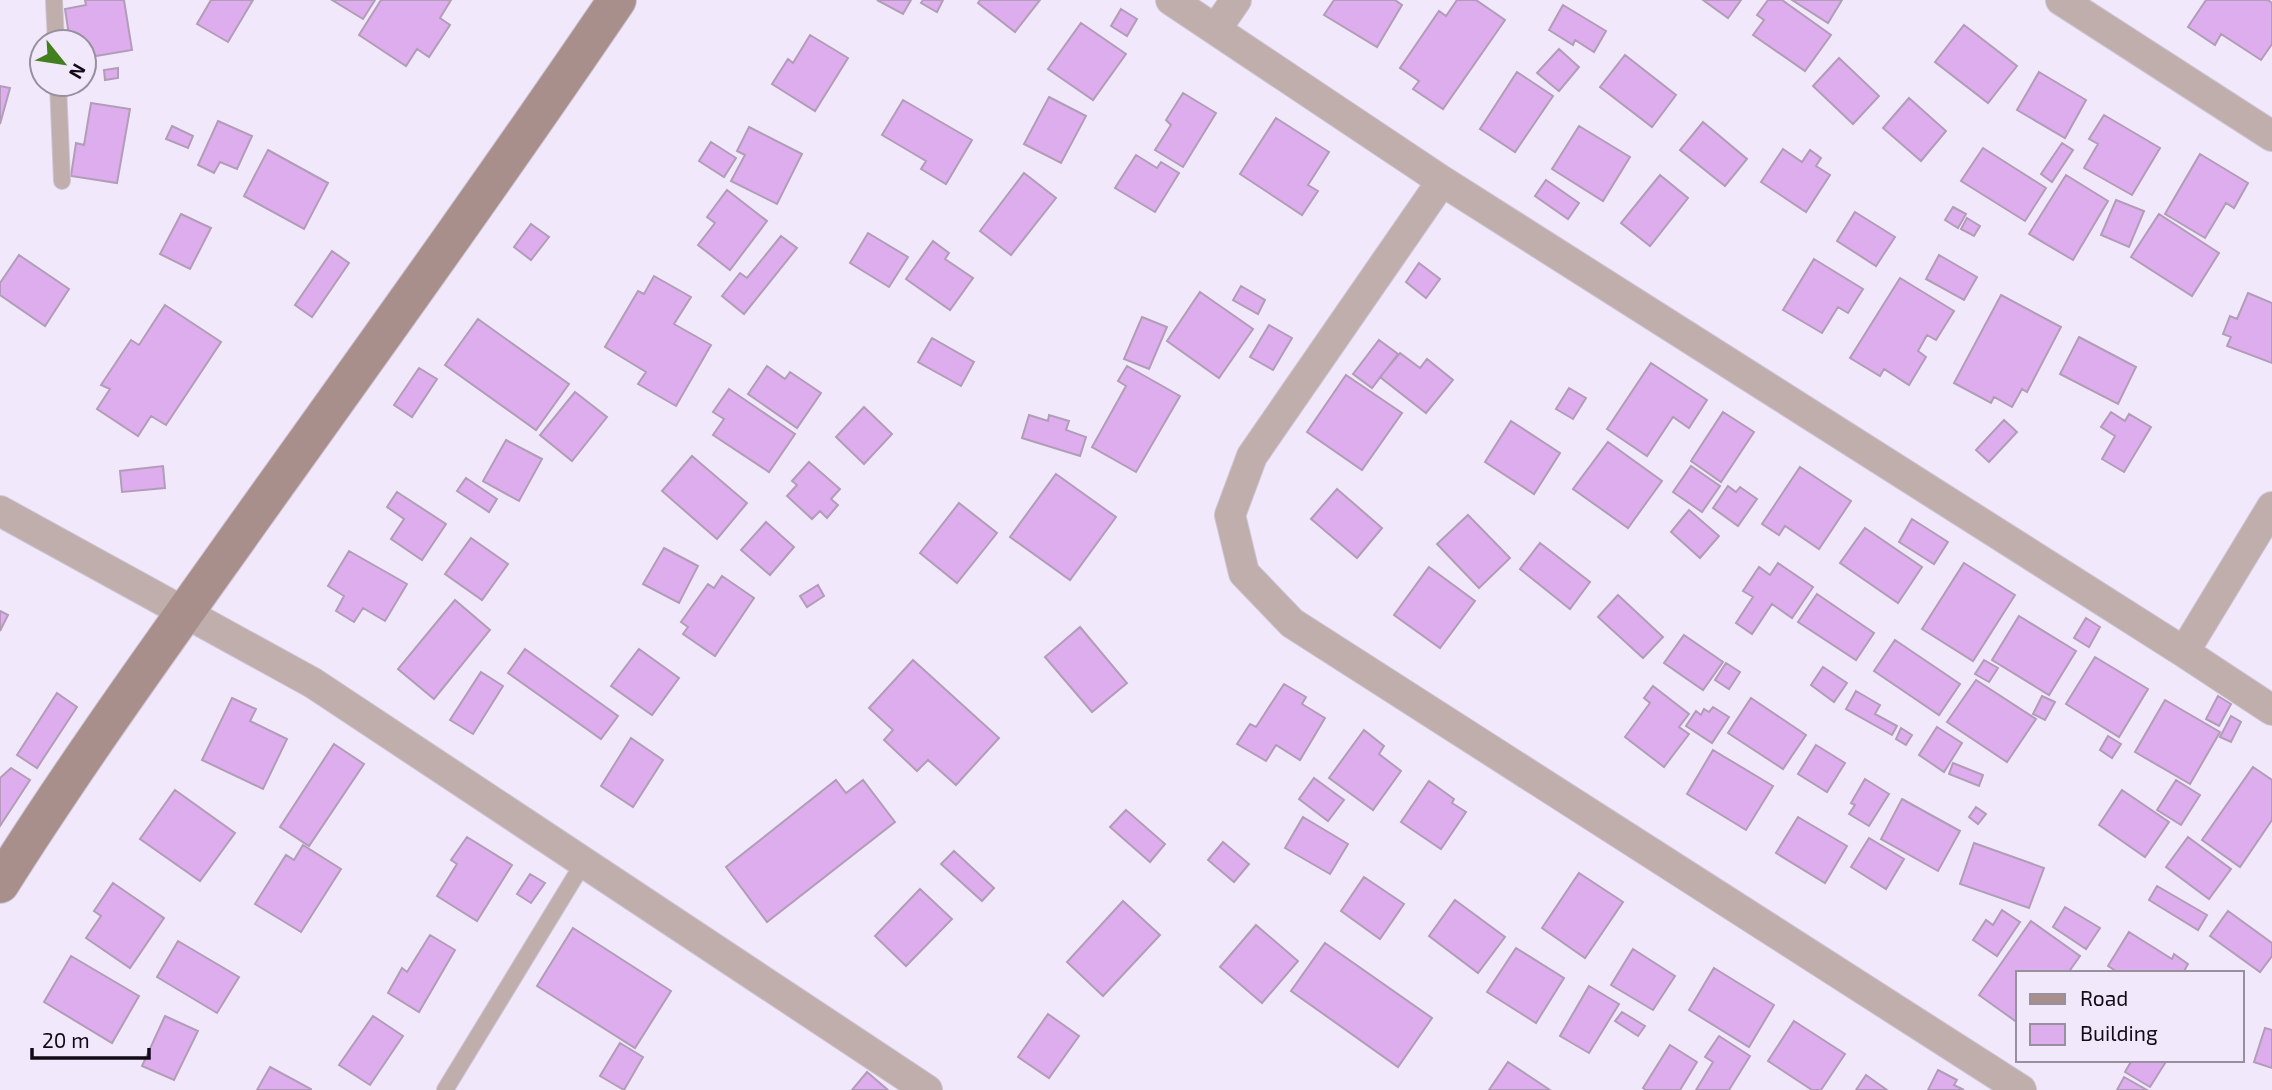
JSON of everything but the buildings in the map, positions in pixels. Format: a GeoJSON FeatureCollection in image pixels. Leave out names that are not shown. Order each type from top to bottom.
{"type":"FeatureCollection","features":[{"type":"Feature","properties":{"kind":"street"},"geometry":{"type":"LineString","coordinates":[[0,884],[184,613],[519,143],[617,0]]}},
{"type":"Feature","properties":{"kind":"street"},"geometry":{"type":"LineString","coordinates":[[1171,0],[1442,181],[2272,710]]}},
{"type":"Feature","properties":{"kind":"street"},"geometry":{"type":"LineString","coordinates":[[1216,29],[1236,0]]}},
{"type":"Feature","properties":{"kind":"street"},"geometry":{"type":"LineString","coordinates":[[2061,0],[2272,136]]}},
{"type":"Feature","properties":{"kind":"street"},"geometry":{"type":"LineString","coordinates":[[1442,181],[1252,456],[1230,515],[1244,573],[1292,624],[2021,1090]]}},
{"type":"Feature","properties":{"kind":"street"},"geometry":{"type":"LineString","coordinates":[[2184,652],[2272,508]]}},
{"type":"Feature","properties":{"kind":"street"},"geometry":{"type":"LineString","coordinates":[[0,511],[313,683],[927,1090]]}},
{"type":"Feature","properties":{"kind":"lane"},"geometry":{"type":"LineString","coordinates":[[54,0],[55,28]]}},
{"type":"Feature","properties":{"kind":"lane"},"geometry":{"type":"LineString","coordinates":[[59,98],[62,181]]}},
{"type":"Feature","properties":{"kind":"lane"},"geometry":{"type":"LineString","coordinates":[[445,1090],[584,862]]}}]}
